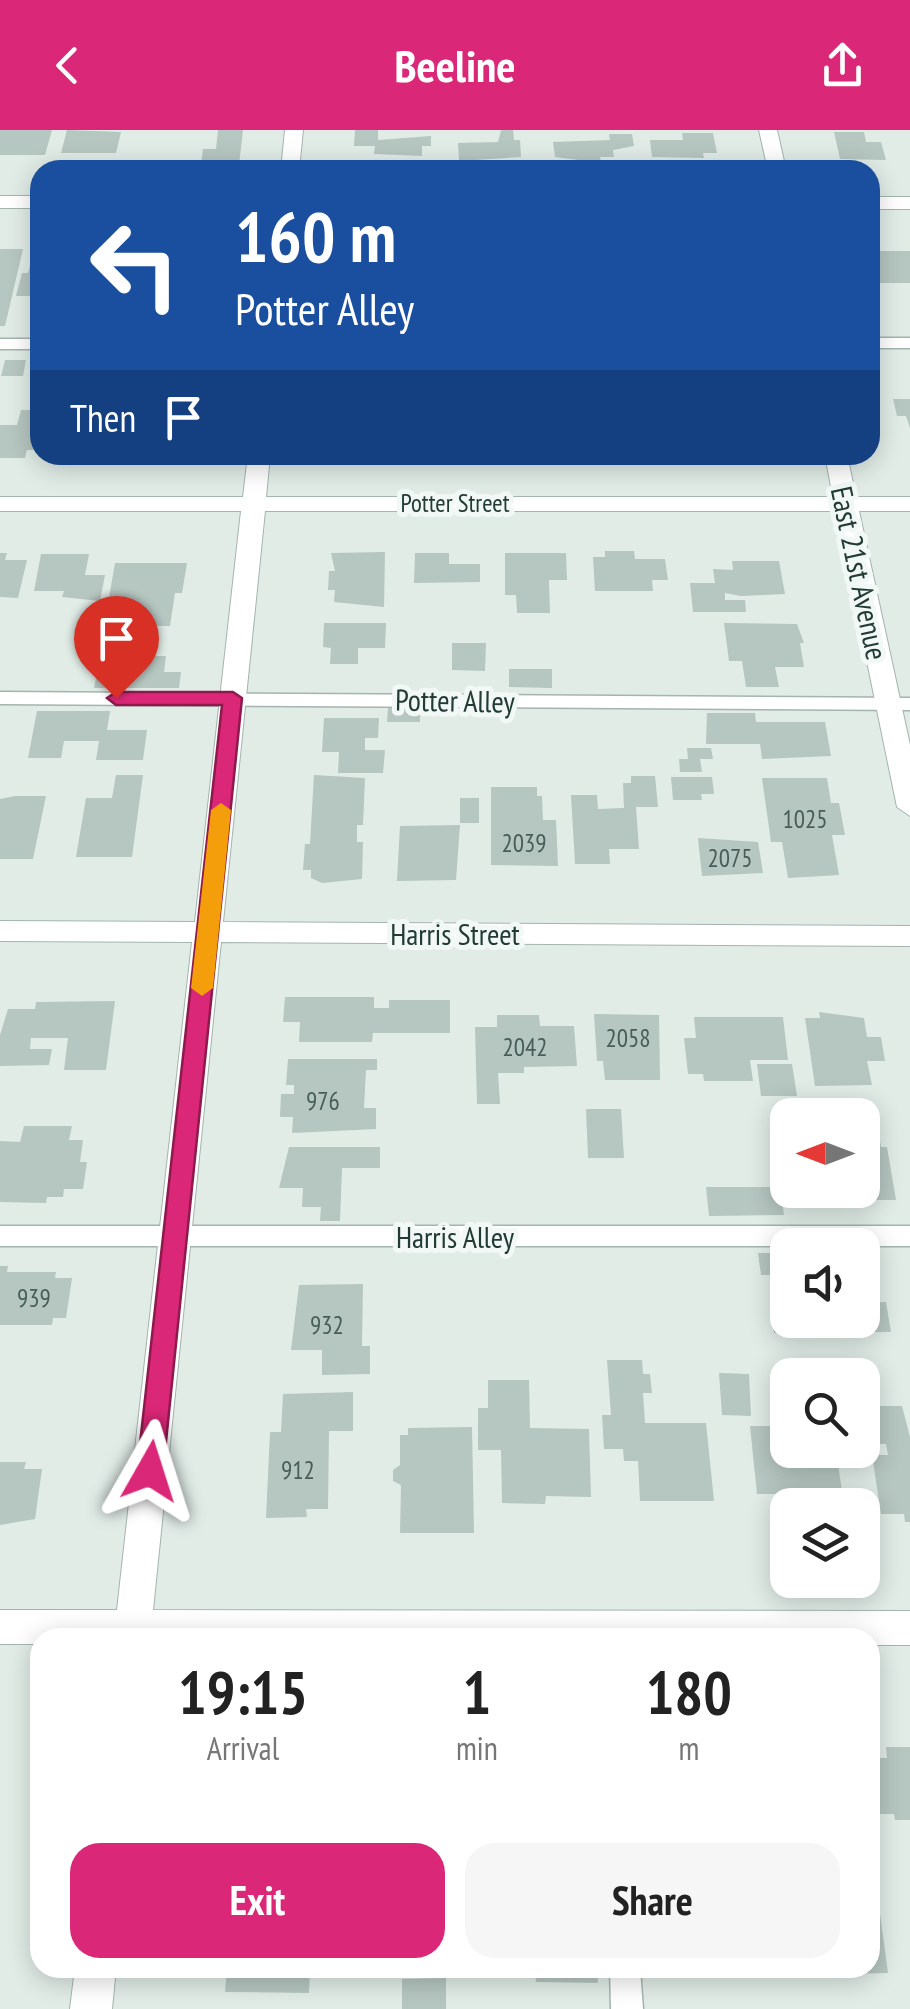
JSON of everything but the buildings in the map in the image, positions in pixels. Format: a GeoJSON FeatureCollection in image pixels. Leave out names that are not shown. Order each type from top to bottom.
{"type":"FeatureCollection","features":[{"type":"Feature","properties":{"kind":"street"},"geometry":{"type":"LineString","coordinates":[[291,160],[294,130]]}},
{"type":"Feature","properties":{"kind":"street"},"geometry":{"type":"LineString","coordinates":[[768,130],[775,160]]}},
{"type":"Feature","properties":{"kind":"street"},"geometry":{"type":"LineString","coordinates":[[0,202],[30,202]]}},
{"type":"Feature","properties":{"kind":"street"},"geometry":{"type":"LineString","coordinates":[[880,203],[910,203]]}},
{"type":"Feature","properties":{"kind":"street"},"geometry":{"type":"LineString","coordinates":[[132,1628],[258,465]]}},
{"type":"Feature","properties":{"kind":"street","name":"East 21st Avenue"},"geometry":{"type":"LineString","coordinates":[[838,465],[899,704],[910,808]]}},
{"type":"Feature","properties":{"kind":"street","name":"Potter Street"},"geometry":{"type":"LineString","coordinates":[[0,504],[910,504]]}},
{"type":"Feature","properties":{"kind":"street","name":"Harris Street"},"geometry":{"type":"LineString","coordinates":[[0,931],[910,936]]}},
{"type":"Feature","properties":{"kind":"street"},"geometry":{"type":"LineString","coordinates":[[0,1626],[44,1628]]}},
{"type":"Feature","properties":{"kind":"street"},"geometry":{"type":"LineString","coordinates":[[880,1629],[910,1628]]}},
{"type":"Feature","properties":{"kind":"street"},"geometry":{"type":"LineString","coordinates":[[91,2009],[95,1978]]}},
{"type":"Feature","properties":{"kind":"lane"},"geometry":{"type":"LineString","coordinates":[[0,344],[30,344]]}},
{"type":"Feature","properties":{"kind":"lane"},"geometry":{"type":"LineString","coordinates":[[880,344],[910,344]]}},
{"type":"Feature","properties":{"kind":"lane","name":"Potter Alley"},"geometry":{"type":"LineString","coordinates":[[0,698],[899,704]]}},
{"type":"Feature","properties":{"kind":"lane","name":"Harris Alley"},"geometry":{"type":"LineString","coordinates":[[0,1236],[910,1236]]}},
{"type":"Feature","properties":{"kind":"lane"},"geometry":{"type":"LineString","coordinates":[[625,1978],[626,2009]]}},
{"type":"Feature","properties":{"kind":"slow traffic"},"geometry":{"type":"LineString","coordinates":[[202,988],[221,810]]}},
{"type":"Feature","properties":{"kind":"route"},"geometry":{"type":"LineString","coordinates":[[116,698],[233,698],[150,1471]]}}]}
